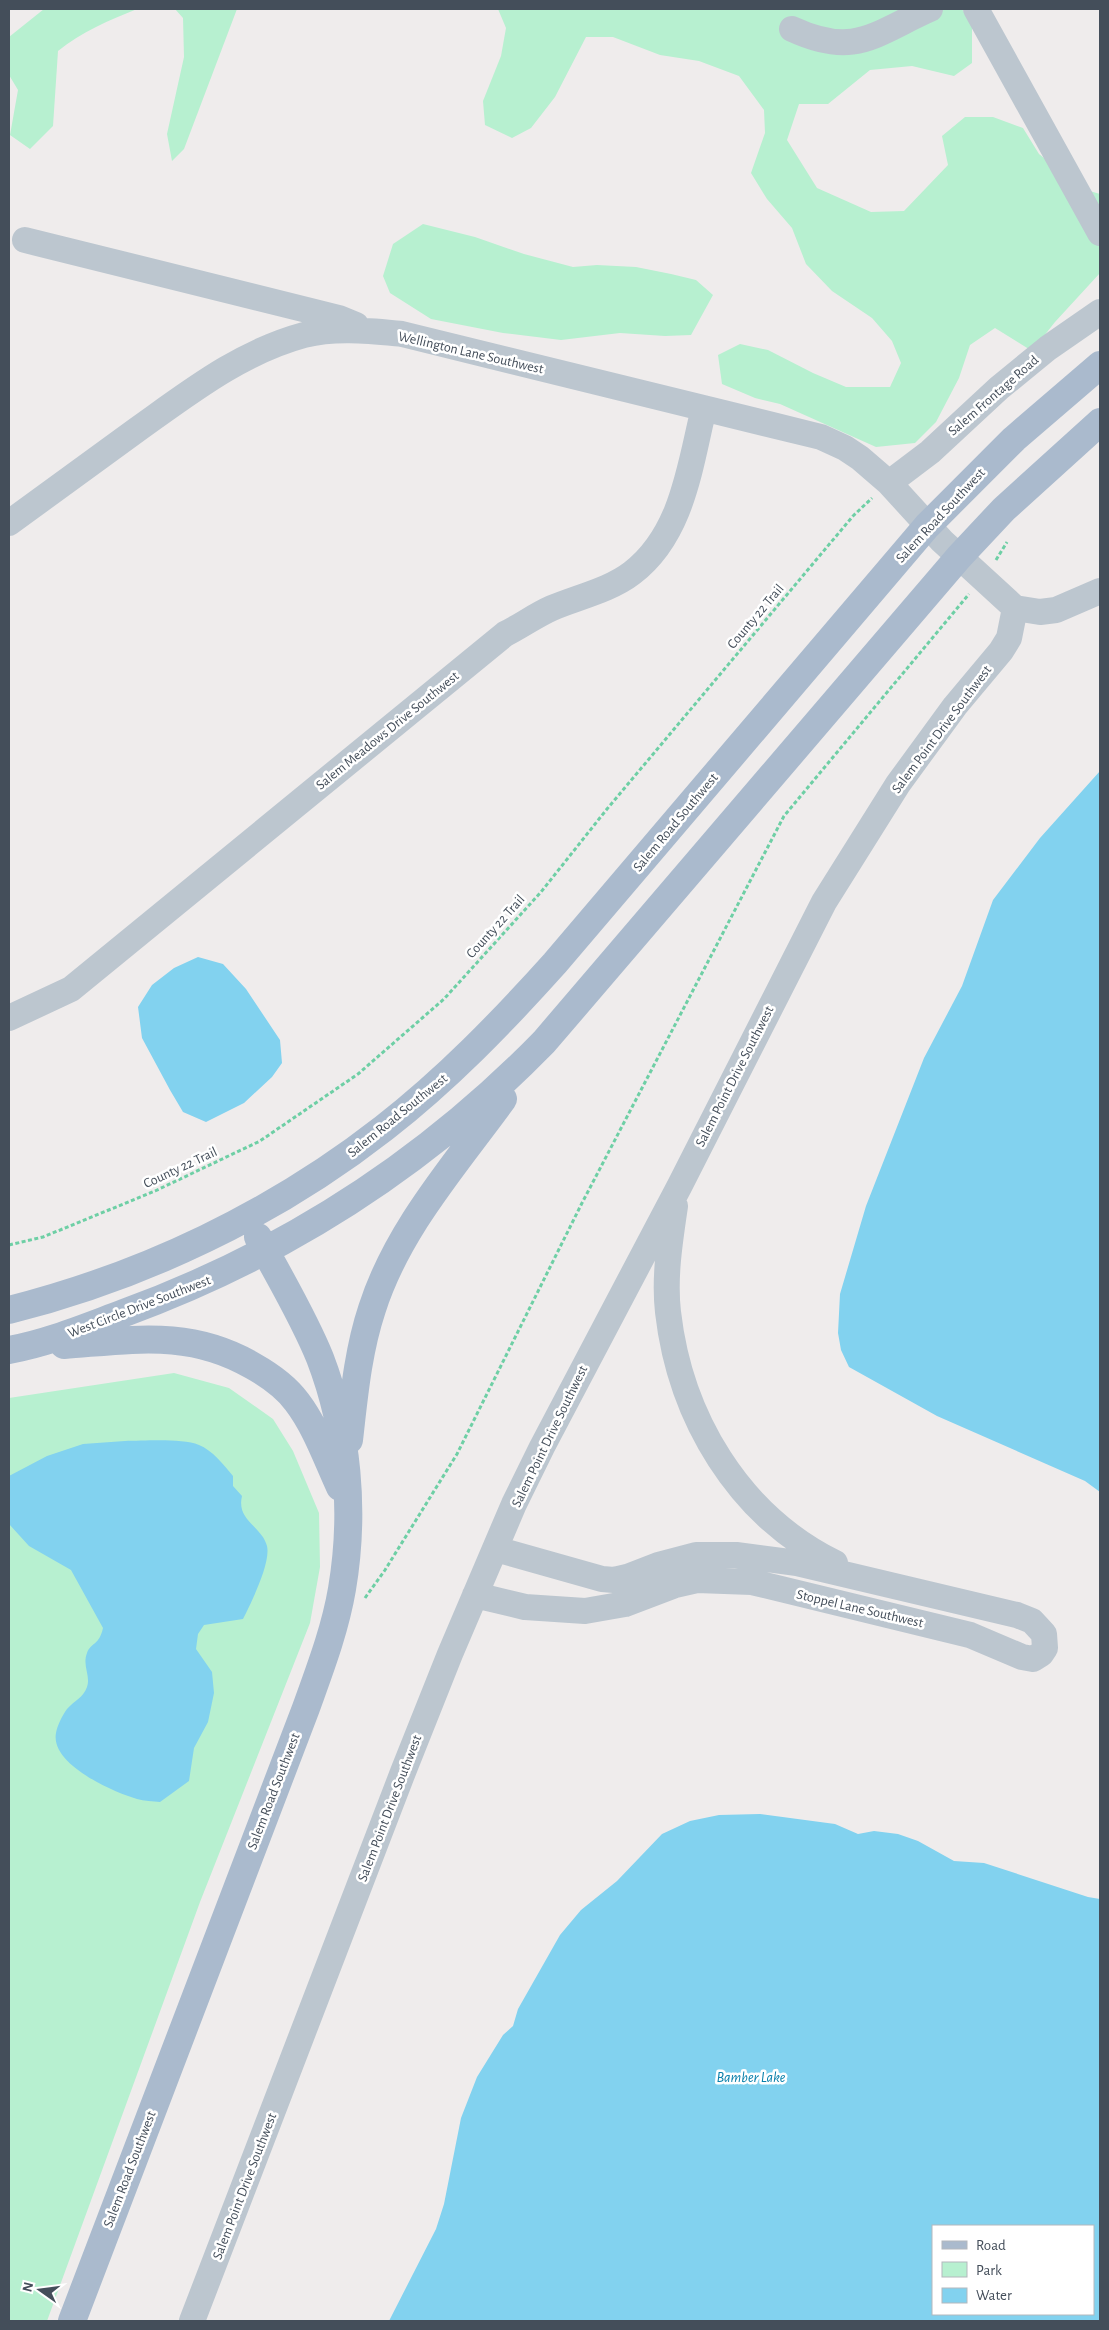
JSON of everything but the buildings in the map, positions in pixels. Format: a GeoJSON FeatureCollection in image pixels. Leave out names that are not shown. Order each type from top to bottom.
{"type":"FeatureCollection","features":[{"type":"Feature","properties":{"kind":"main road","name":"Salem Road Southwest"},"geometry":{"type":"LineString","coordinates":[[266,1252],[356,1198],[403,1166],[477,1107],[544,1042],[943,541],[1014,439],[1100,365]]}},
{"type":"Feature","properties":{"kind":"main road","name":"Salem Road Southwest"},"geometry":{"type":"LineString","coordinates":[[72,2321],[324,1656],[342,1590],[348,1537],[349,1504],[346,1464],[333,1399],[320,1358],[248,1218],[338,1163],[384,1128],[442,1079],[504,1018],[600,912],[741,742],[943,541],[1016,496],[1100,422]]}},
{"type":"Feature","properties":{"kind":"main road"},"geometry":{"type":"LineString","coordinates":[[346,1464],[357,1377],[364,1339],[384,1278],[420,1212],[544,1042]]}},
{"type":"Feature","properties":{"kind":"main road"},"geometry":{"type":"LineString","coordinates":[[9,1310],[70,1293],[129,1271],[160,1259],[248,1218]]}},
{"type":"Feature","properties":{"kind":"main road","name":"West Circle Drive Southwest"},"geometry":{"type":"LineString","coordinates":[[13,1349],[79,1330],[170,1296],[266,1252]]}},
{"type":"Feature","properties":{"kind":"main road"},"geometry":{"type":"LineString","coordinates":[[13,1349],[156,1339],[200,1344],[221,1349],[240,1358],[278,1382],[297,1402],[315,1432],[349,1504]]}},
{"type":"Feature","properties":{"kind":"street"},"geometry":{"type":"LineString","coordinates":[[792,29],[831,43],[857,42],[879,34],[930,9]]}},
{"type":"Feature","properties":{"kind":"street"},"geometry":{"type":"LineString","coordinates":[[976,9],[1100,233]]}},
{"type":"Feature","properties":{"kind":"street"},"geometry":{"type":"LineString","coordinates":[[25,240],[339,318],[371,331]]}},
{"type":"Feature","properties":{"kind":"street","name":"Salem Frontage Road"},"geometry":{"type":"LineString","coordinates":[[889,483],[930,452],[999,388],[1041,353],[1100,312]]}},
{"type":"Feature","properties":{"kind":"street","name":"Wellington Lane Southwest"},"geometry":{"type":"LineString","coordinates":[[9,522],[206,380],[243,358],[306,334],[371,331],[402,334],[821,437],[845,448],[860,458],[889,483],[943,541]]}},
{"type":"Feature","properties":{"kind":"street","name":"Salem Meadows Drive Southwest"},"geometry":{"type":"LineString","coordinates":[[9,1018],[71,989],[505,634],[550,609],[605,588],[632,574],[650,556],[665,534],[680,506],[704,408]]}},
{"type":"Feature","properties":{"kind":"street"},"geometry":{"type":"LineString","coordinates":[[943,541],[1015,608],[1040,612],[1056,610],[1100,591]]}},
{"type":"Feature","properties":{"kind":"street","name":"Salem Point Drive Southwest"},"geometry":{"type":"LineString","coordinates":[[192,2321],[359,1886],[475,1595],[542,1447],[679,1187],[824,902],[898,784],[955,706],[1001,651],[1009,638],[1015,608]]}},
{"type":"Feature","properties":{"kind":"street","name":"Stoppel Lane Southwest"},"geometry":{"type":"LineString","coordinates":[[679,1187],[668,1257],[668,1310],[678,1367],[688,1400],[720,1461],[758,1508],[777,1526],[820,1556],[871,1580]]}},
{"type":"Feature","properties":{"kind":"street","name":"Stoppel Lane Southwest"},"geometry":{"type":"LineString","coordinates":[[475,1595],[526,1607],[585,1611],[625,1604],[674,1585],[697,1580],[752,1582],[970,1635],[1022,1657],[1032,1659],[1041,1654],[1046,1641],[1039,1627],[1032,1621],[1017,1615],[789,1562],[716,1554],[696,1555],[658,1565],[627,1577],[602,1579],[496,1549]]}},
{"type":"Feature","properties":{"kind":"path","name":"County 22 Trail"},"geometry":{"type":"LineString","coordinates":[[9,1245],[42,1237],[155,1191],[260,1141],[358,1074],[444,999],[541,892],[607,810],[854,516],[889,483]]}},
{"type":"Feature","properties":{"kind":"path"},"geometry":{"type":"LineString","coordinates":[[363,1601],[385,1570],[457,1454],[582,1202],[784,816],[981,578]]}},
{"type":"Feature","properties":{"kind":"green space"},"geometry":{"type":"Polygon","coordinates":[[[44,9],[137,9],[86,32],[58,51],[53,126],[30,149],[10,135],[18,90],[9,75],[9,37],[44,9]]]}},
{"type":"Feature","properties":{"kind":"green space"},"geometry":{"type":"Polygon","coordinates":[[[175,9],[237,9],[184,149],[172,161],[167,134],[184,57],[183,18],[175,9]]]}},
{"type":"Feature","properties":{"kind":"green space"},"geometry":{"type":"Polygon","coordinates":[[[498,9],[962,9],[972,25],[972,63],[954,76],[912,66],[870,70],[828,104],[799,104],[787,140],[817,188],[871,212],[904,211],[948,165],[942,136],[965,117],[993,117],[1023,128],[1039,154],[1083,189],[1100,194],[1100,273],[1055,322],[1032,351],[995,328],[970,345],[959,378],[936,422],[915,443],[876,447],[780,404],[755,398],[722,384],[718,355],[740,344],[768,350],[846,387],[890,387],[901,363],[892,341],[872,318],[832,291],[806,264],[792,228],[767,199],[751,173],[765,133],[764,110],[739,76],[699,61],[660,55],[613,37],[586,37],[555,97],[531,128],[512,138],[485,125],[483,101],[501,56],[506,28],[498,9]]]}},
{"type":"Feature","properties":{"kind":"green space"},"geometry":{"type":"Polygon","coordinates":[[[423,224],[475,237],[524,254],[573,267],[597,265],[636,267],[696,280],[713,295],[691,335],[665,336],[620,333],[561,340],[503,333],[431,319],[390,293],[383,276],[393,244],[423,224]]]}},
{"type":"Feature","properties":{"kind":"green space"},"geometry":{"type":"Polygon","coordinates":[[[174,1373],[229,1388],[273,1419],[293,1451],[319,1513],[320,1567],[310,1623],[200,1902],[47,2321],[9,2321],[9,1398],[174,1373]]]}},
{"type":"Feature","properties":{"kind":"water"},"geometry":{"type":"Polygon","coordinates":[[[1100,771],[1100,1492],[1085,1481],[937,1416],[849,1367],[841,1350],[838,1333],[840,1294],[866,1206],[924,1058],[962,986],[993,900],[1040,838],[1100,771]]]}},
{"type":"Feature","properties":{"kind":"water"},"geometry":{"type":"Polygon","coordinates":[[[198,957],[223,964],[246,989],[280,1040],[282,1063],[272,1077],[244,1103],[206,1122],[183,1112],[142,1038],[138,1007],[152,985],[174,968],[198,957]]]}},
{"type":"Feature","properties":{"kind":"water"},"geometry":{"type":"Polygon","coordinates":[[[125,1441],[183,1441],[209,1450],[233,1476],[233,1486],[242,1496],[241,1505],[243,1512],[260,1533],[267,1546],[263,1572],[243,1619],[204,1625],[198,1634],[196,1649],[212,1672],[214,1693],[208,1722],[194,1748],[189,1781],[160,1802],[137,1799],[99,1783],[73,1766],[63,1755],[57,1744],[56,1733],[62,1717],[87,1687],[88,1679],[85,1662],[87,1653],[99,1638],[103,1628],[71,1570],[29,1546],[9,1524],[9,1476],[47,1456],[83,1444],[125,1441]]]}},
{"type":"Feature","properties":{"kind":"water","name":"Bamber Lake"},"geometry":{"type":"Polygon","coordinates":[[[760,1814],[835,1824],[858,1834],[874,1831],[898,1834],[918,1841],[954,1861],[984,1863],[1088,1897],[1100,1899],[1100,2321],[389,2321],[436,2229],[444,2204],[461,2118],[477,2077],[503,2035],[513,2026],[518,2009],[560,1935],[581,1910],[617,1881],[662,1834],[690,1821],[719,1815],[760,1814]]]}}]}
